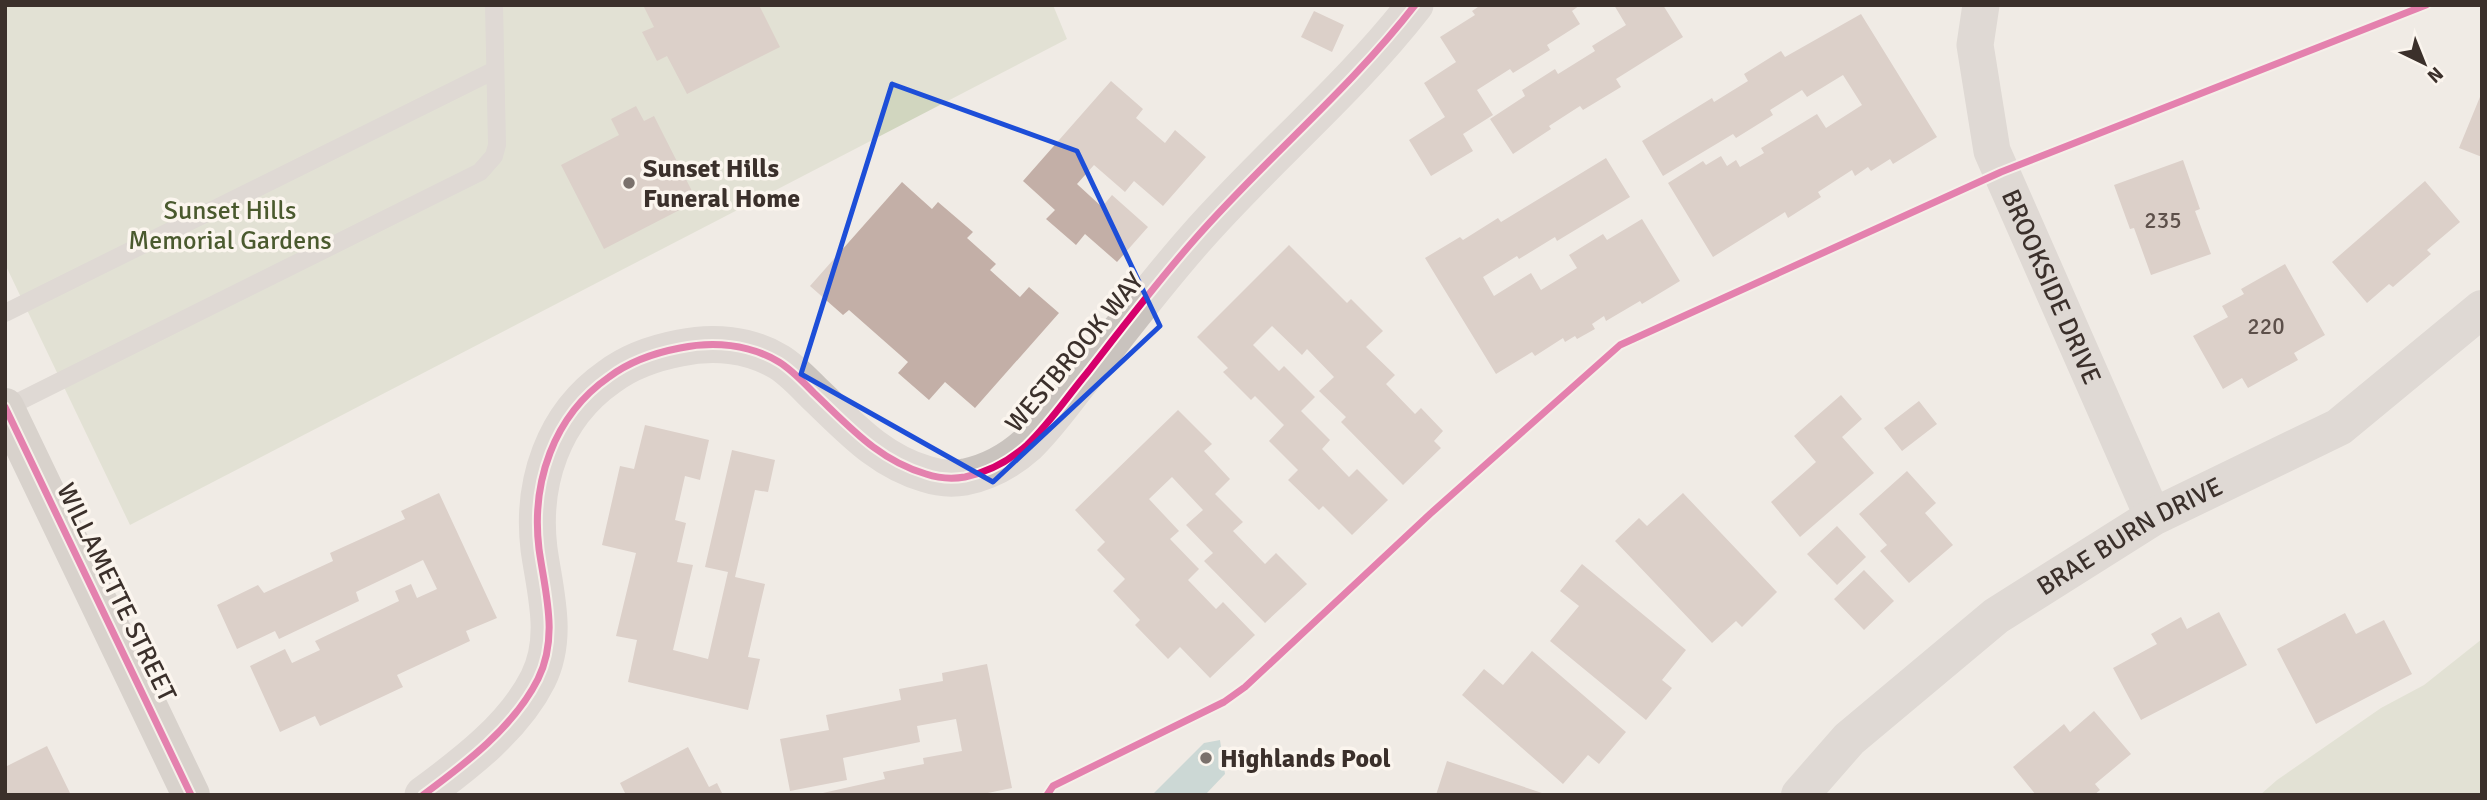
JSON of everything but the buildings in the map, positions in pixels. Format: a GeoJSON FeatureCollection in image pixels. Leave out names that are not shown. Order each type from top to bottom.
{"type":"FeatureCollection","features":[{"type":"Feature","properties":{"kind":"main road","name":"WILLAMETTE STREET"},"geometry":{"type":"LineString","coordinates":[[9,425],[191,795]]}},
{"type":"Feature","properties":{"kind":"street","name":"WESTBROOK WAY"},"geometry":{"type":"LineString","coordinates":[[423,795],[456,771],[495,735],[526,700],[540,677],[547,652],[550,625],[536,517],[551,448],[566,420],[583,397],[611,375],[639,359],[699,344],[730,345],[759,352],[780,363],[868,443],[905,468],[935,477],[960,478],[991,470],[1009,460],[1045,425],[1210,221],[1385,41],[1415,5]]}},
{"type":"Feature","properties":{"kind":"street","name":"BROOKSIDE DRIVE"},"geometry":{"type":"LineString","coordinates":[[1981,5],[1975,46],[1992,151],[2153,517]]}},
{"type":"Feature","properties":{"kind":"street","name":"BRAE BURN DRIVE"},"geometry":{"type":"LineString","coordinates":[[1801,795],[1850,739],[1996,615],[2153,517],[2339,427],[2482,309]]}},
{"type":"Feature","properties":{"kind":"lane"},"geometry":{"type":"LineString","coordinates":[[9,425],[480,172],[494,156],[497,145],[494,5]]}},
{"type":"Feature","properties":{"kind":"lane"},"geometry":{"type":"LineString","coordinates":[[5,313],[495,70]]}},
{"type":"Feature","properties":{"kind":"highlighted area"},"geometry":{"type":"Polygon","coordinates":[[[892,84],[1077,151],[1160,326],[993,482],[801,374],[892,84]]]}},
{"type":"Feature","properties":{"kind":"green space","name":"Sunset Hills Memorial Gardens"},"geometry":{"type":"Polygon","coordinates":[[[5,5],[1053,5],[1067,39],[130,525],[5,264],[5,5]]]}},
{"type":"Feature","properties":{"kind":"green space"},"geometry":{"type":"Polygon","coordinates":[[[2482,639],[2482,795],[2260,795],[2277,780],[2381,708],[2424,685],[2482,639]]]}},
{"type":"Feature","properties":{"kind":"water","name":"Highlands Pool"},"geometry":{"type":"Polygon","coordinates":[[[1220,740],[1225,774],[1205,795],[1153,794],[1204,743],[1220,740]]]}},
{"type":"Feature","properties":{"kind":"cycle path"},"geometry":{"type":"LineString","coordinates":[[423,795],[472,757],[502,729],[538,679],[548,647],[549,631],[537,524],[543,476],[560,431],[573,411],[609,377],[634,362],[670,350],[705,345],[743,348],[756,351],[784,365],[865,441],[909,468],[951,478],[965,477],[998,466],[1035,437],[1195,239],[1363,66],[1415,5]]}},
{"type":"Feature","properties":{"kind":"cycle path"},"geometry":{"type":"LineString","coordinates":[[1047,795],[1053,786],[1224,702],[1245,687],[1430,514],[1620,345],[2001,172],[2426,5]]}},
{"type":"Feature","properties":{"kind":"cycle path"},"geometry":{"type":"LineString","coordinates":[[5,407],[191,795]]}},
{"type":"Feature","properties":{"kind":"place","name":"Sunset Hills Funeral Home"},"geometry":{"type":"Point","coordinates":[629,183]}},
{"type":"Feature","properties":{"kind":"place","name":"Highlands Pool"},"geometry":{"type":"Point","coordinates":[1206,758]}}]}
